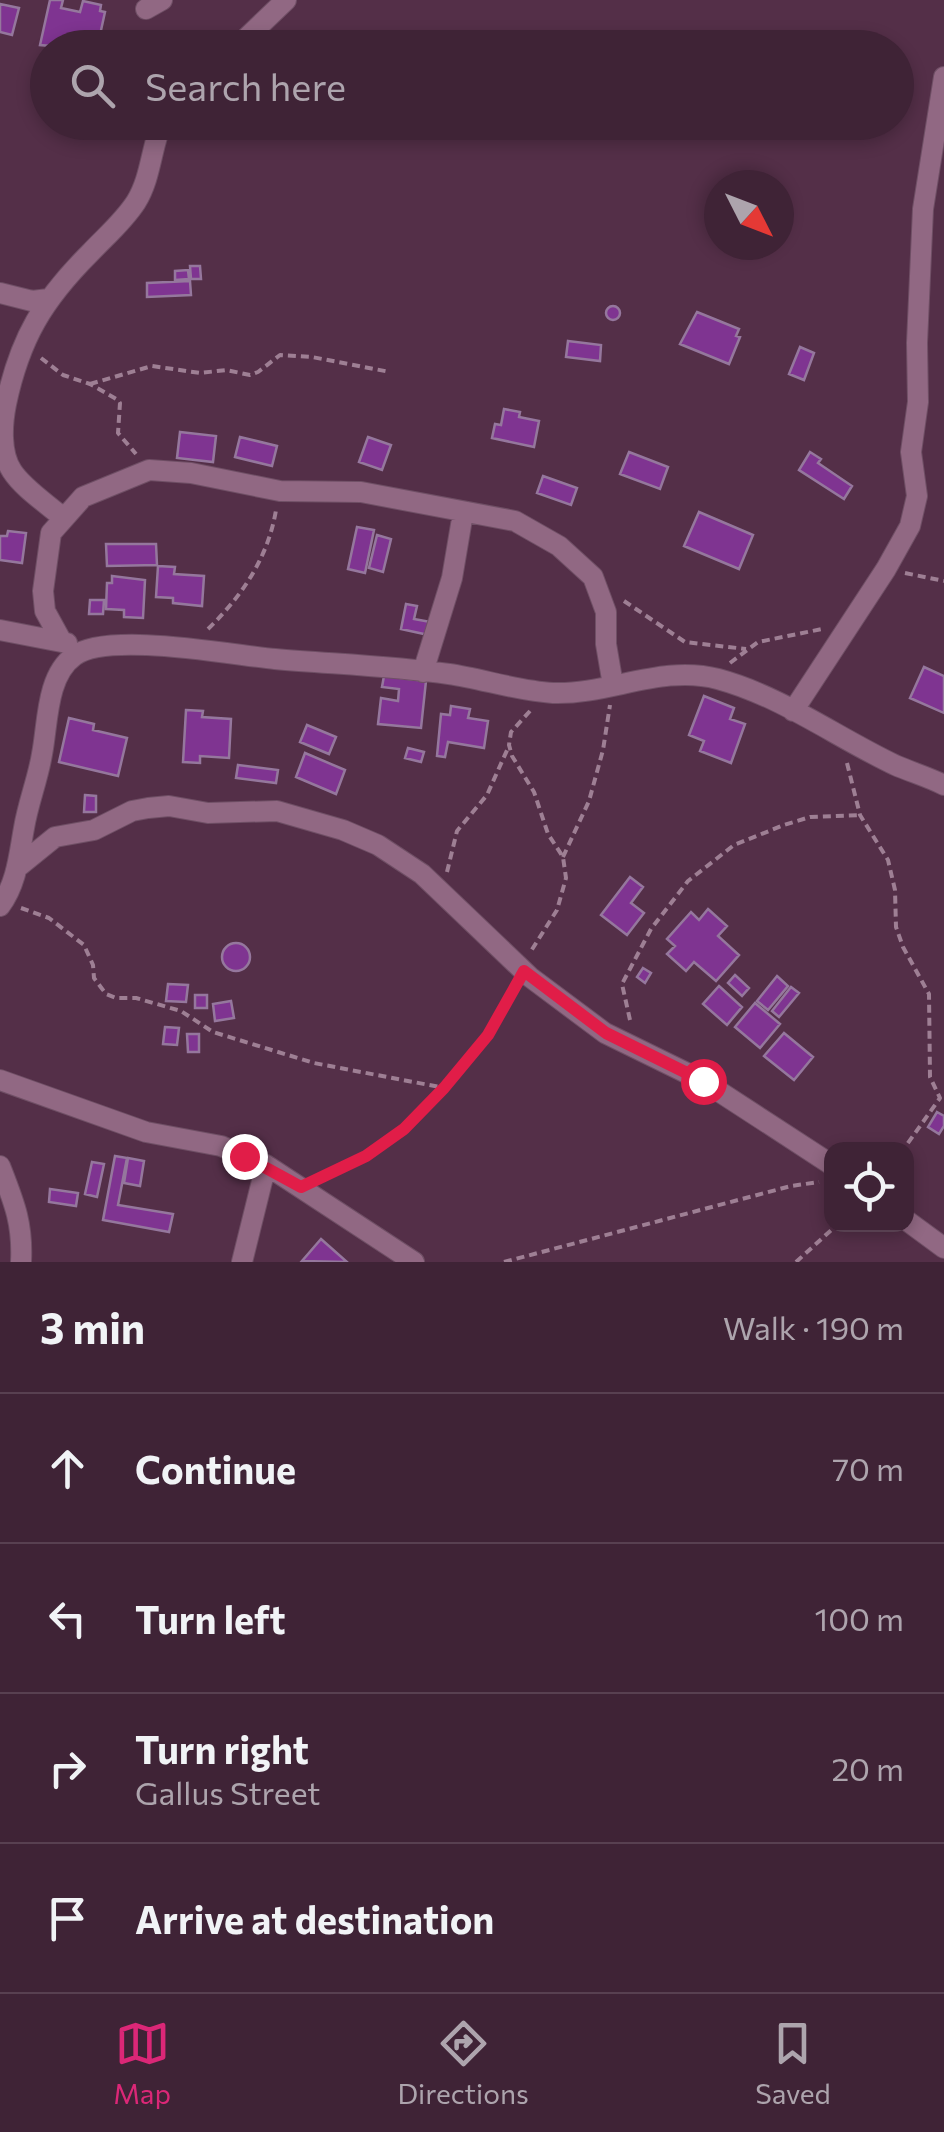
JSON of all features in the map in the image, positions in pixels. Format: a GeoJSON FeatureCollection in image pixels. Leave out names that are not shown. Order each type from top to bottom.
{"type":"FeatureCollection","features":[{"type":"Feature","properties":{"kind":"street"},"geometry":{"type":"LineString","coordinates":[[255,30],[286,0]]}},
{"type":"Feature","properties":{"kind":"street"},"geometry":{"type":"LineString","coordinates":[[793,711],[910,526],[917,496],[911,452],[918,402],[923,209],[944,77]]}},
{"type":"Feature","properties":{"kind":"street"},"geometry":{"type":"LineString","coordinates":[[62,517],[12,472],[7,461],[3,417],[37,314],[138,200],[156,140]]}},
{"type":"Feature","properties":{"kind":"street"},"geometry":{"type":"LineString","coordinates":[[0,293],[32,301],[49,299]]}},
{"type":"Feature","properties":{"kind":"street"},"geometry":{"type":"LineString","coordinates":[[62,642],[44,611],[43,591],[51,533],[62,517],[83,497],[149,470],[191,473],[280,491],[360,492],[515,521],[560,546],[593,578],[606,612],[606,644],[613,685]]}},
{"type":"Feature","properties":{"kind":"street"},"geometry":{"type":"LineString","coordinates":[[423,672],[452,578],[464,513]]}},
{"type":"Feature","properties":{"kind":"street"},"geometry":{"type":"LineString","coordinates":[[0,630],[87,648],[190,647],[423,672],[546,692],[580,691],[666,674],[694,674],[720,679],[793,711],[898,766],[944,784]]}},
{"type":"Feature","properties":{"kind":"street"},"geometry":{"type":"LineString","coordinates":[[1,905],[16,868],[39,772],[52,690],[65,664],[87,648]]}},
{"type":"Feature","properties":{"kind":"street"},"geometry":{"type":"LineString","coordinates":[[16,868],[55,837],[94,830],[132,811],[169,806],[208,813],[277,811],[308,818],[378,845],[422,874],[522,969],[606,1033],[703,1081],[824,1168]]}},
{"type":"Feature","properties":{"kind":"street"},"geometry":{"type":"LineString","coordinates":[[0,1080],[146,1132],[221,1146],[266,1165],[414,1262]]}},
{"type":"Feature","properties":{"kind":"street"},"geometry":{"type":"LineString","coordinates":[[242,1262],[266,1165]]}},
{"type":"Feature","properties":{"kind":"street"},"geometry":{"type":"LineString","coordinates":[[0,1166],[21,1225],[21,1262]]}},
{"type":"Feature","properties":{"kind":"street"},"geometry":{"type":"LineString","coordinates":[[914,1226],[944,1248]]}},
{"type":"Feature","properties":{"kind":"path"},"geometry":{"type":"LineString","coordinates":[[24,346],[63,374],[90,384],[120,403],[118,433],[149,470]]}},
{"type":"Feature","properties":{"kind":"path"},"geometry":{"type":"LineString","coordinates":[[90,384],[152,366],[200,373],[226,370],[250,374],[280,355],[390,372]]}},
{"type":"Feature","properties":{"kind":"path"},"geometry":{"type":"LineString","coordinates":[[190,647],[224,613],[260,560],[272,538],[280,491]]}},
{"type":"Feature","properties":{"kind":"path"},"geometry":{"type":"LineString","coordinates":[[886,569],[944,581]]}},
{"type":"Feature","properties":{"kind":"path"},"geometry":{"type":"LineString","coordinates":[[593,578],[685,642],[746,650]]}},
{"type":"Feature","properties":{"kind":"path"},"geometry":{"type":"LineString","coordinates":[[720,679],[726,667],[746,650],[770,638],[851,624]]}},
{"type":"Feature","properties":{"kind":"path"},"geometry":{"type":"LineString","coordinates":[[301,1187],[366,1156],[404,1129],[488,1035],[564,895],[563,857],[589,801],[603,750],[613,685]]}},
{"type":"Feature","properties":{"kind":"path"},"geometry":{"type":"LineString","coordinates":[[444,896],[457,831],[488,795],[512,732],[546,692]]}},
{"type":"Feature","properties":{"kind":"path"},"geometry":{"type":"LineString","coordinates":[[838,732],[860,814],[888,860],[895,890],[896,928],[931,1003],[930,1077],[940,1098],[910,1142]]}},
{"type":"Feature","properties":{"kind":"path"},"geometry":{"type":"LineString","coordinates":[[509,745],[534,792],[548,834],[563,857]]}},
{"type":"Feature","properties":{"kind":"path"},"geometry":{"type":"LineString","coordinates":[[638,1049],[622,984],[651,929],[678,890],[734,845],[810,816],[860,814]]}},
{"type":"Feature","properties":{"kind":"path"},"geometry":{"type":"LineString","coordinates":[[1,905],[33,911],[68,930],[84,945],[94,978],[106,994],[181,1011],[213,1032],[314,1063],[444,1088]]}},
{"type":"Feature","properties":{"kind":"path"},"geometry":{"type":"LineString","coordinates":[[504,1262],[824,1174]]}},
{"type":"Feature","properties":{"kind":"path"},"geometry":{"type":"LineString","coordinates":[[796,1262],[829,1232]]}},
{"type":"Feature","properties":{"kind":"building"},"geometry":{"type":"Polygon","coordinates":[[[50,0],[63,0],[61,8],[80,12],[83,1],[101,5],[100,11],[105,12],[101,30],[43,30],[50,0]]]}},
{"type":"Feature","properties":{"kind":"building"},"geometry":{"type":"Polygon","coordinates":[[[0,4],[19,8],[12,35],[0,32],[0,4]]]}},
{"type":"Feature","properties":{"kind":"building"},"geometry":{"type":"Polygon","coordinates":[[[190,266],[200,266],[201,279],[191,279],[190,266]]]}},
{"type":"Feature","properties":{"kind":"building"},"geometry":{"type":"Polygon","coordinates":[[[188,270],[189,279],[175,280],[175,271],[188,270]]]}},
{"type":"Feature","properties":{"kind":"building"},"geometry":{"type":"Polygon","coordinates":[[[190,281],[191,295],[147,297],[147,283],[190,281]]]}},
{"type":"Feature","properties":{"kind":"building"},"geometry":{"type":"Polygon","coordinates":[[[613,306],[620,313],[613,320],[606,313],[613,306]]]}},
{"type":"Feature","properties":{"kind":"building"},"geometry":{"type":"Polygon","coordinates":[[[697,312],[739,329],[736,336],[740,337],[729,364],[680,344],[697,312]]]}},
{"type":"Feature","properties":{"kind":"building"},"geometry":{"type":"Polygon","coordinates":[[[568,341],[601,345],[600,361],[566,357],[568,341]]]}},
{"type":"Feature","properties":{"kind":"building"},"geometry":{"type":"Polygon","coordinates":[[[800,347],[814,353],[804,380],[789,374],[800,347]]]}},
{"type":"Feature","properties":{"kind":"building"},"geometry":{"type":"Polygon","coordinates":[[[504,409],[539,421],[534,447],[492,438],[495,424],[501,425],[504,409]]]}},
{"type":"Feature","properties":{"kind":"building"},"geometry":{"type":"Polygon","coordinates":[[[180,432],[216,436],[213,462],[177,458],[180,432]]]}},
{"type":"Feature","properties":{"kind":"building"},"geometry":{"type":"Polygon","coordinates":[[[240,437],[277,446],[272,466],[235,457],[240,437]]]}},
{"type":"Feature","properties":{"kind":"building"},"geometry":{"type":"Polygon","coordinates":[[[368,437],[391,445],[382,470],[359,462],[368,437]]]}},
{"type":"Feature","properties":{"kind":"building"},"geometry":{"type":"Polygon","coordinates":[[[629,452],[668,467],[660,489],[620,474],[629,452]]]}},
{"type":"Feature","properties":{"kind":"building"},"geometry":{"type":"Polygon","coordinates":[[[810,452],[821,459],[818,463],[852,486],[844,499],[799,470],[810,452]]]}},
{"type":"Feature","properties":{"kind":"building"},"geometry":{"type":"Polygon","coordinates":[[[543,476],[577,488],[571,505],[537,493],[543,476]]]}},
{"type":"Feature","properties":{"kind":"building"},"geometry":{"type":"Polygon","coordinates":[[[699,512],[753,535],[739,569],[684,546],[699,512]]]}},
{"type":"Feature","properties":{"kind":"building"},"geometry":{"type":"Polygon","coordinates":[[[357,527],[374,530],[365,573],[348,569],[357,527]]]}},
{"type":"Feature","properties":{"kind":"building"},"geometry":{"type":"Polygon","coordinates":[[[8,531],[26,533],[22,563],[0,560],[0,536],[7,536],[8,531]]]}},
{"type":"Feature","properties":{"kind":"building"},"geometry":{"type":"Polygon","coordinates":[[[377,535],[391,539],[383,572],[369,568],[377,535]]]}},
{"type":"Feature","properties":{"kind":"building"},"geometry":{"type":"Polygon","coordinates":[[[106,544],[156,544],[157,565],[107,566],[106,544]]]}},
{"type":"Feature","properties":{"kind":"building"},"geometry":{"type":"Polygon","coordinates":[[[158,566],[175,567],[174,574],[204,576],[202,606],[156,597],[158,566]]]}},
{"type":"Feature","properties":{"kind":"building"},"geometry":{"type":"Polygon","coordinates":[[[112,576],[145,580],[143,618],[124,617],[124,610],[106,609],[107,583],[112,583],[112,576]]]}},
{"type":"Feature","properties":{"kind":"building"},"geometry":{"type":"Polygon","coordinates":[[[90,600],[104,600],[103,614],[89,614],[90,600]]]}},
{"type":"Feature","properties":{"kind":"building"},"geometry":{"type":"Polygon","coordinates":[[[406,604],[417,606],[414,619],[436,623],[433,636],[401,629],[406,604]]]}},
{"type":"Feature","properties":{"kind":"building"},"geometry":{"type":"Polygon","coordinates":[[[924,667],[944,676],[944,713],[910,698],[924,667]]]}},
{"type":"Feature","properties":{"kind":"building"},"geometry":{"type":"Polygon","coordinates":[[[384,676],[426,681],[421,728],[378,724],[381,698],[398,701],[399,689],[382,687],[384,676]]]}},
{"type":"Feature","properties":{"kind":"building"},"geometry":{"type":"Polygon","coordinates":[[[704,696],[734,708],[730,719],[745,724],[731,763],[700,751],[704,741],[689,735],[704,696]]]}},
{"type":"Feature","properties":{"kind":"building"},"geometry":{"type":"Polygon","coordinates":[[[451,706],[470,709],[468,718],[488,721],[484,748],[448,742],[445,757],[437,756],[441,714],[450,715],[451,706]]]}},
{"type":"Feature","properties":{"kind":"building"},"geometry":{"type":"Polygon","coordinates":[[[186,710],[203,711],[202,717],[231,719],[229,758],[200,756],[200,763],[183,762],[186,710]]]}},
{"type":"Feature","properties":{"kind":"building"},"geometry":{"type":"Polygon","coordinates":[[[69,718],[94,724],[93,730],[127,738],[118,776],[59,762],[69,718]]]}},
{"type":"Feature","properties":{"kind":"building"},"geometry":{"type":"Polygon","coordinates":[[[307,725],[336,737],[329,754],[300,742],[307,725]]]}},
{"type":"Feature","properties":{"kind":"building"},"geometry":{"type":"Polygon","coordinates":[[[408,748],[424,752],[421,762],[405,758],[408,748]]]}},
{"type":"Feature","properties":{"kind":"building"},"geometry":{"type":"Polygon","coordinates":[[[305,753],[345,770],[336,794],[296,777],[305,753]]]}},
{"type":"Feature","properties":{"kind":"building"},"geometry":{"type":"Polygon","coordinates":[[[238,765],[278,770],[276,783],[236,778],[238,765]]]}},
{"type":"Feature","properties":{"kind":"building"},"geometry":{"type":"Polygon","coordinates":[[[85,795],[96,796],[96,812],[84,812],[85,795]]]}},
{"type":"Feature","properties":{"kind":"building"},"geometry":{"type":"Polygon","coordinates":[[[630,877],[643,887],[631,903],[644,913],[627,935],[601,915],[630,877]]]}},
{"type":"Feature","properties":{"kind":"building"},"geometry":{"type":"Polygon","coordinates":[[[708,909],[727,926],[718,936],[739,955],[716,981],[694,962],[686,971],[667,954],[675,946],[667,939],[691,912],[699,920],[708,909]]]}},
{"type":"Feature","properties":{"kind":"building"},"geometry":{"type":"Polygon","coordinates":[[[236,943],[246,947],[250,957],[246,967],[236,971],[226,967],[222,957],[226,947],[236,943]]]}},
{"type":"Feature","properties":{"kind":"building"},"geometry":{"type":"Polygon","coordinates":[[[643,968],[651,973],[645,983],[637,977],[643,968]]]}},
{"type":"Feature","properties":{"kind":"building"},"geometry":{"type":"Polygon","coordinates":[[[735,975],[749,988],[742,996],[728,983],[735,975]]]}},
{"type":"Feature","properties":{"kind":"building"},"geometry":{"type":"Polygon","coordinates":[[[777,976],[788,986],[768,1010],[757,1001],[777,976]]]}},
{"type":"Feature","properties":{"kind":"building"},"geometry":{"type":"Polygon","coordinates":[[[168,984],[188,985],[186,1002],[166,1001],[168,984]]]}},
{"type":"Feature","properties":{"kind":"building"},"geometry":{"type":"Polygon","coordinates":[[[719,986],[742,1007],[727,1025],[703,1004],[719,986]]]}},
{"type":"Feature","properties":{"kind":"building"},"geometry":{"type":"Polygon","coordinates":[[[791,987],[799,993],[779,1017],[772,1011],[791,987]]]}},
{"type":"Feature","properties":{"kind":"building"},"geometry":{"type":"Polygon","coordinates":[[[195,995],[207,995],[207,1008],[195,1008],[195,995]]]}},
{"type":"Feature","properties":{"kind":"building"},"geometry":{"type":"Polygon","coordinates":[[[231,1001],[234,1018],[215,1021],[213,1004],[231,1001]]]}},
{"type":"Feature","properties":{"kind":"building"},"geometry":{"type":"Polygon","coordinates":[[[755,1003],[780,1024],[760,1048],[735,1027],[755,1003]]]}},
{"type":"Feature","properties":{"kind":"building"},"geometry":{"type":"Polygon","coordinates":[[[165,1027],[179,1028],[177,1045],[163,1044],[165,1027]]]}},
{"type":"Feature","properties":{"kind":"building"},"geometry":{"type":"Polygon","coordinates":[[[784,1033],[813,1057],[794,1080],[764,1056],[784,1033]]]}},
{"type":"Feature","properties":{"kind":"building"},"geometry":{"type":"Polygon","coordinates":[[[187,1034],[199,1034],[199,1052],[188,1052],[187,1034]]]}},
{"type":"Feature","properties":{"kind":"building"},"geometry":{"type":"Polygon","coordinates":[[[937,1112],[944,1116],[939,1134],[928,1127],[937,1112]]]}},
{"type":"Feature","properties":{"kind":"building"},"geometry":{"type":"Polygon","coordinates":[[[115,1156],[127,1158],[118,1205],[173,1214],[169,1232],[103,1220],[115,1156]]]}},
{"type":"Feature","properties":{"kind":"building"},"geometry":{"type":"Polygon","coordinates":[[[128,1158],[144,1161],[140,1186],[124,1183],[128,1158]]]}},
{"type":"Feature","properties":{"kind":"building"},"geometry":{"type":"Polygon","coordinates":[[[92,1162],[104,1164],[97,1197],[85,1194],[92,1162]]]}},
{"type":"Feature","properties":{"kind":"building"},"geometry":{"type":"Polygon","coordinates":[[[50,1189],[78,1193],[76,1206],[49,1202],[50,1189]]]}},
{"type":"Feature","properties":{"kind":"building"},"geometry":{"type":"Polygon","coordinates":[[[321,1239],[347,1262],[302,1261],[321,1239]]]}},
{"type":"Feature","properties":{"kind":"route"},"geometry":{"type":"LineString","coordinates":[[244,1156],[301,1187],[366,1156],[404,1129],[444,1088],[488,1035],[524,971],[606,1033],[703,1081]]}}]}
